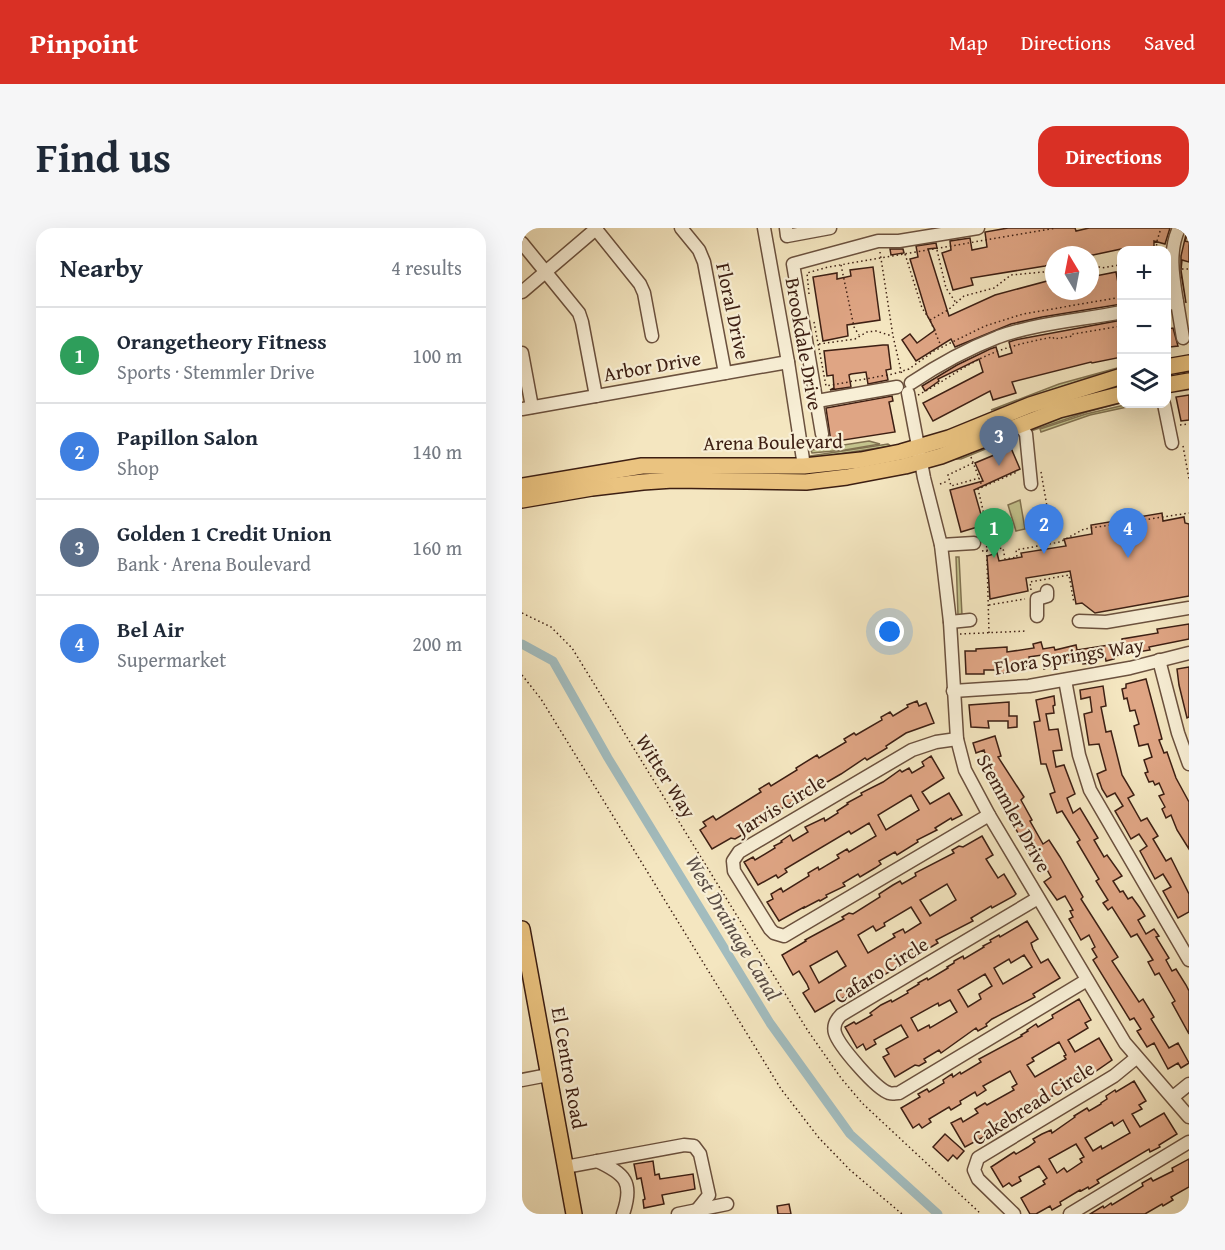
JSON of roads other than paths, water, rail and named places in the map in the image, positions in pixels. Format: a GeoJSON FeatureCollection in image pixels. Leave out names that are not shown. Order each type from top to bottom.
{"type":"FeatureCollection","features":[{"type":"Feature","properties":{"kind":"main road"},"geometry":{"type":"LineString","coordinates":[[1171,366],[1189,363]]}},
{"type":"Feature","properties":{"kind":"main road","name":"Arena Boulevard"},"geometry":{"type":"LineString","coordinates":[[522,500],[653,481],[806,482],[856,475],[919,454],[949,438],[1055,396],[1117,377]]}},
{"type":"Feature","properties":{"kind":"main road"},"geometry":{"type":"LineString","coordinates":[[1171,384],[1189,381]]}},
{"type":"Feature","properties":{"kind":"main road","name":"Arena Boulevard"},"geometry":{"type":"LineString","coordinates":[[522,486],[642,466],[804,466],[966,447],[1059,410],[1117,395]]}},
{"type":"Feature","properties":{"kind":"main road","name":"El Centro Road"},"geometry":{"type":"LineString","coordinates":[[522,929],[574,1214]]}},
{"type":"Feature","properties":{"kind":"street"},"geometry":{"type":"LineString","coordinates":[[522,292],[596,228],[640,284],[644,293],[652,336]]}},
{"type":"Feature","properties":{"kind":"street","name":"Brookdale Drive"},"geometry":{"type":"LineString","coordinates":[[764,228],[804,466]]}},
{"type":"Feature","properties":{"kind":"street"},"geometry":{"type":"LineString","coordinates":[[786,228],[787,236],[830,228]]}},
{"type":"Feature","properties":{"kind":"street"},"geometry":{"type":"LineString","coordinates":[[822,434],[793,264],[878,241],[899,242],[978,228]]}},
{"type":"Feature","properties":{"kind":"street"},"geometry":{"type":"LineString","coordinates":[[1179,228],[1172,251],[1172,303],[1183,338]]}},
{"type":"Feature","properties":{"kind":"street","name":"Floral Drive"},"geometry":{"type":"LineString","coordinates":[[688,231],[699,250],[707,272],[725,373]]}},
{"type":"Feature","properties":{"kind":"street"},"geometry":{"type":"LineString","coordinates":[[522,243],[579,313],[596,396]]}},
{"type":"Feature","properties":{"kind":"street"},"geometry":{"type":"LineString","coordinates":[[817,401],[907,387],[945,362],[1000,336],[1036,327],[1117,313]]}},
{"type":"Feature","properties":{"kind":"street"},"geometry":{"type":"LineString","coordinates":[[522,353],[527,408]]}},
{"type":"Feature","properties":{"kind":"street","name":"Arbor Drive"},"geometry":{"type":"LineString","coordinates":[[527,408],[788,362]]}},
{"type":"Feature","properties":{"kind":"street","name":"Stemmler Drive"},"geometry":{"type":"LineString","coordinates":[[907,387],[919,454],[941,545],[950,622],[957,739],[965,770],[989,815],[1125,1043],[1189,1117]]}},
{"type":"Feature","properties":{"kind":"street"},"geometry":{"type":"LineString","coordinates":[[1165,408],[1172,442]]}},
{"type":"Feature","properties":{"kind":"street"},"geometry":{"type":"LineString","coordinates":[[1020,425],[1026,434],[1031,484]]}},
{"type":"Feature","properties":{"kind":"street"},"geometry":{"type":"LineString","coordinates":[[941,545],[976,547]]}},
{"type":"Feature","properties":{"kind":"street"},"geometry":{"type":"LineString","coordinates":[[1037,616],[1037,599],[1047,596],[1047,591]]}},
{"type":"Feature","properties":{"kind":"street"},"geometry":{"type":"LineString","coordinates":[[1079,621],[1106,622],[1189,608]]}},
{"type":"Feature","properties":{"kind":"street"},"geometry":{"type":"LineString","coordinates":[[950,622],[970,620]]}},
{"type":"Feature","properties":{"kind":"street","name":"Flora Springs Way"},"geometry":{"type":"LineString","coordinates":[[953,691],[1021,687],[1065,680],[1130,668],[1189,653]]}},
{"type":"Feature","properties":{"kind":"street"},"geometry":{"type":"LineString","coordinates":[[1159,660],[1175,724],[1189,764]]}},
{"type":"Feature","properties":{"kind":"street"},"geometry":{"type":"LineString","coordinates":[[1065,680],[1079,755],[1090,790],[1189,960]]}},
{"type":"Feature","properties":{"kind":"street","name":"Jarvis Circle"},"geometry":{"type":"LineString","coordinates":[[957,739],[922,745],[739,852],[733,861],[734,871],[770,929],[784,936],[989,815]]}},
{"type":"Feature","properties":{"kind":"street","name":"Cafaro Circle"},"geometry":{"type":"LineString","coordinates":[[1038,898],[841,1015],[836,1022],[835,1033],[854,1061],[883,1089],[890,1093],[898,1093],[1087,980]]}},
{"type":"Feature","properties":{"kind":"street","name":"Cakebread Circle"},"geometry":{"type":"LineString","coordinates":[[1014,1214],[978,1179],[974,1170],[978,1158],[1114,1076],[1136,1058]]}},
{"type":"Feature","properties":{"kind":"street"},"geometry":{"type":"LineString","coordinates":[[522,1080],[548,1075]]}},
{"type":"Feature","properties":{"kind":"street"},"geometry":{"type":"LineString","coordinates":[[1173,1097],[1189,1084]]}},
{"type":"Feature","properties":{"kind":"street"},"geometry":{"type":"LineString","coordinates":[[1070,1214],[1189,1142]]}},
{"type":"Feature","properties":{"kind":"street"},"geometry":{"type":"LineString","coordinates":[[565,1167],[684,1145],[694,1146],[700,1154],[708,1195],[697,1210]]}},
{"type":"Feature","properties":{"kind":"street"},"geometry":{"type":"LineString","coordinates":[[597,1161],[616,1169],[624,1177],[627,1201],[623,1214]]}},
{"type":"Feature","properties":{"kind":"street"},"geometry":{"type":"LineString","coordinates":[[678,1214],[727,1204]]}},
{"type":"Feature","properties":{"kind":"waterway","name":"West Drainage Canal"},"geometry":{"type":"LineString","coordinates":[[522,644],[553,661],[608,758],[770,1023],[850,1134],[938,1214]]}},
{"type":"Feature","properties":{"kind":"place","name":"Golden 1 Credit Union"},"geometry":{"type":"Point","coordinates":[999,466]}},
{"type":"Feature","properties":{"kind":"place","name":"Papillon Salon"},"geometry":{"type":"Point","coordinates":[1044,554]}},
{"type":"Feature","properties":{"kind":"place","name":"Orangetheory Fitness"},"geometry":{"type":"Point","coordinates":[994,558]}},
{"type":"Feature","properties":{"kind":"place","name":"Bel Air"},"geometry":{"type":"Point","coordinates":[1128,558]}}]}
